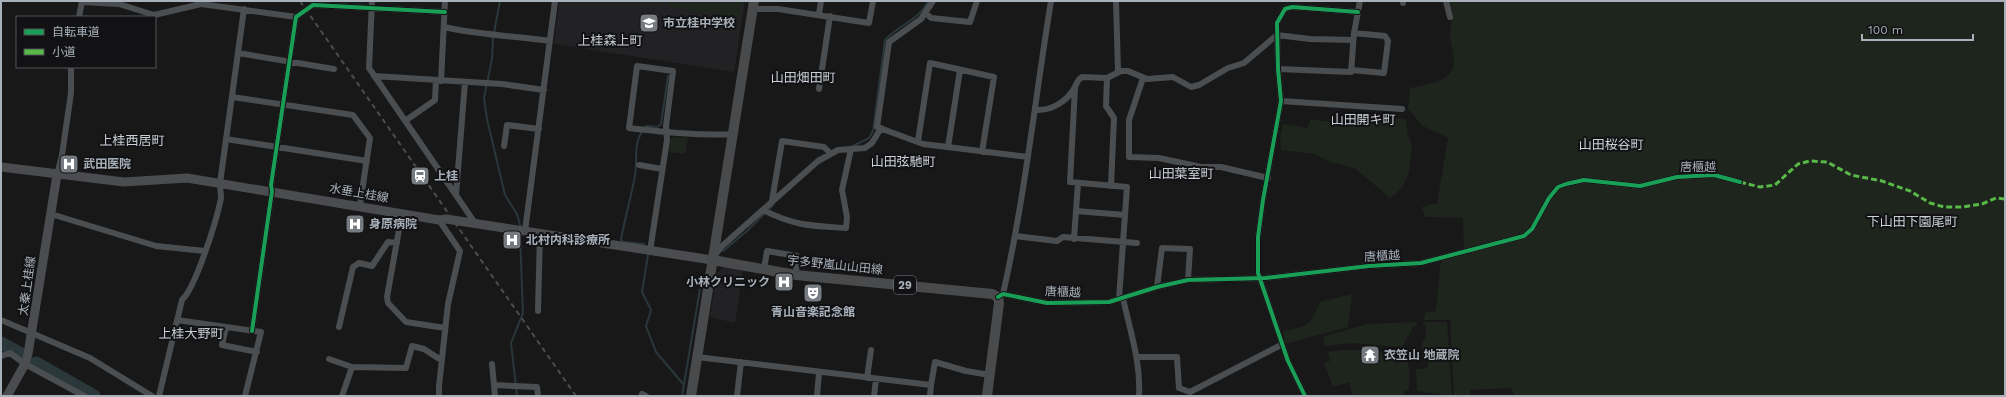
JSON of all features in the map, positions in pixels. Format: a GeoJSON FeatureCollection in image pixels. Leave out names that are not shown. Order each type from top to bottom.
{"type":"FeatureCollection","features":[{"type":"Feature","properties":{"kind":"main road"},"geometry":{"type":"LineString","coordinates":[[691,396],[754,5]]}},
{"type":"Feature","properties":{"kind":"main road","name":"水垂上桂線"},"geometry":{"type":"LineString","coordinates":[[1,167],[124,182],[187,178],[360,205],[439,220],[446,219],[476,223],[712,260]]}},
{"type":"Feature","properties":{"kind":"main road","name":"太秦上桂線"},"geometry":{"type":"LineString","coordinates":[[7,396],[25,364],[32,332],[57,175]]}},
{"type":"Feature","properties":{"kind":"main road","name":"宇多野嵐山山田線"},"geometry":{"type":"LineString","coordinates":[[712,260],[796,275],[1001,295]]}},
{"type":"Feature","properties":{"kind":"main road"},"geometry":{"type":"LineString","coordinates":[[987,396],[1001,295]]}},
{"type":"Feature","properties":{"kind":"street"},"geometry":{"type":"LineString","coordinates":[[79,16],[82,1],[119,4],[154,15],[201,4],[296,17]]}},
{"type":"Feature","properties":{"kind":"street"},"geometry":{"type":"LineString","coordinates":[[372,1],[369,68],[476,223]]}},
{"type":"Feature","properties":{"kind":"street"},"geometry":{"type":"LineString","coordinates":[[405,121],[435,100],[439,80],[445,1]]}},
{"type":"Feature","properties":{"kind":"street"},"geometry":{"type":"LineString","coordinates":[[525,231],[555,1]]}},
{"type":"Feature","properties":{"kind":"street"},"geometry":{"type":"LineString","coordinates":[[819,14],[821,1]]}},
{"type":"Feature","properties":{"kind":"street"},"geometry":{"type":"LineString","coordinates":[[754,5],[869,23],[873,1]]}},
{"type":"Feature","properties":{"kind":"street"},"geometry":{"type":"LineString","coordinates":[[932,1],[926,13],[915,24],[889,42],[877,126],[918,141],[982,152],[1028,157]]}},
{"type":"Feature","properties":{"kind":"street"},"geometry":{"type":"LineString","coordinates":[[926,13],[931,18],[970,22],[977,1]]}},
{"type":"Feature","properties":{"kind":"street"},"geometry":{"type":"LineString","coordinates":[[1001,295],[1015,236],[1051,1]]}},
{"type":"Feature","properties":{"kind":"street"},"geometry":{"type":"LineString","coordinates":[[1116,1],[1118,72]]}},
{"type":"Feature","properties":{"kind":"street"},"geometry":{"type":"LineString","coordinates":[[1305,8],[1307,1]]}},
{"type":"Feature","properties":{"kind":"street"},"geometry":{"type":"LineString","coordinates":[[1352,70],[1354,33],[1360,1]]}},
{"type":"Feature","properties":{"kind":"street"},"geometry":{"type":"LineString","coordinates":[[1446,1],[1450,17]]}},
{"type":"Feature","properties":{"kind":"street"},"geometry":{"type":"LineString","coordinates":[[252,331],[272,191],[271,185],[296,17],[312,3],[445,12]]}},
{"type":"Feature","properties":{"kind":"street"},"geometry":{"type":"LineString","coordinates":[[1305,396],[1282,345],[1258,273],[1258,237],[1263,200],[1281,101],[1276,35],[1277,23],[1285,9],[1292,7],[1358,12]]}},
{"type":"Feature","properties":{"kind":"street"},"geometry":{"type":"LineString","coordinates":[[159,396],[182,300],[188,294],[205,251],[221,197],[220,183],[244,9]]}},
{"type":"Feature","properties":{"kind":"street"},"geometry":{"type":"LineString","coordinates":[[819,89],[830,16]]}},
{"type":"Feature","properties":{"kind":"street"},"geometry":{"type":"LineString","coordinates":[[444,27],[467,32],[550,41]]}},
{"type":"Feature","properties":{"kind":"street"},"geometry":{"type":"LineString","coordinates":[[1278,69],[1351,72],[1352,70],[1384,73],[1388,41],[1384,36],[1354,33]]}},
{"type":"Feature","properties":{"kind":"street"},"geometry":{"type":"LineString","coordinates":[[1138,396],[1140,377],[1137,357],[1121,298],[1127,187],[1070,182],[1075,88],[1078,79],[1082,77],[1107,78],[1118,72],[1128,71],[1147,79],[1173,77],[1185,85],[1192,87],[1199,85],[1228,68],[1244,63],[1276,35],[1310,39],[1354,40]]}},
{"type":"Feature","properties":{"kind":"street"},"geometry":{"type":"LineString","coordinates":[[238,53],[334,69]]}},
{"type":"Feature","properties":{"kind":"street"},"geometry":{"type":"LineString","coordinates":[[918,141],[930,63],[994,77],[982,152]]}},
{"type":"Feature","properties":{"kind":"street"},"geometry":{"type":"LineString","coordinates":[[650,251],[667,132],[666,126],[673,71],[636,66],[629,128],[667,132],[708,136],[734,134]]}},
{"type":"Feature","properties":{"kind":"street"},"geometry":{"type":"LineString","coordinates":[[57,175],[62,155],[71,93],[70,68]]}},
{"type":"Feature","properties":{"kind":"street"},"geometry":{"type":"LineString","coordinates":[[948,147],[960,70]]}},
{"type":"Feature","properties":{"kind":"street"},"geometry":{"type":"LineString","coordinates":[[374,76],[502,84],[544,90]]}},
{"type":"Feature","properties":{"kind":"street"},"geometry":{"type":"LineString","coordinates":[[1107,78],[1106,106],[1114,118],[1111,186]]}},
{"type":"Feature","properties":{"kind":"street"},"geometry":{"type":"LineString","coordinates":[[1143,78],[1129,120],[1129,157],[1159,158],[1201,167],[1221,167],[1268,178]]}},
{"type":"Feature","properties":{"kind":"street"},"geometry":{"type":"LineString","coordinates":[[456,196],[465,82]]}},
{"type":"Feature","properties":{"kind":"street"},"geometry":{"type":"LineString","coordinates":[[1035,110],[1043,110],[1068,98],[1075,88]]}},
{"type":"Feature","properties":{"kind":"street"},"geometry":{"type":"LineString","coordinates":[[232,97],[353,115],[370,138],[360,205]]}},
{"type":"Feature","properties":{"kind":"street"},"geometry":{"type":"LineString","coordinates":[[1281,101],[1402,109]]}},
{"type":"Feature","properties":{"kind":"street"},"geometry":{"type":"LineString","coordinates":[[504,146],[507,124],[539,129]]}},
{"type":"Feature","properties":{"kind":"street"},"geometry":{"type":"LineString","coordinates":[[712,260],[721,247],[790,184],[830,153],[838,150],[865,148],[872,143],[881,128]]}},
{"type":"Feature","properties":{"kind":"street"},"geometry":{"type":"LineString","coordinates":[[226,139],[367,161]]}},
{"type":"Feature","properties":{"kind":"street"},"geometry":{"type":"LineString","coordinates":[[772,201],[782,141],[824,147],[830,153]]}},
{"type":"Feature","properties":{"kind":"street"},"geometry":{"type":"LineString","coordinates":[[763,210],[796,224],[846,228],[847,217],[842,190],[851,149]]}},
{"type":"Feature","properties":{"kind":"street"},"geometry":{"type":"LineString","coordinates":[[639,165],[662,169]]}},
{"type":"Feature","properties":{"kind":"street","name":"唐櫃越"},"geometry":{"type":"LineString","coordinates":[[1001,295],[1047,303],[1098,303],[1188,280],[1260,277],[1369,266],[1421,263],[1524,236],[1532,228],[1549,198],[1558,187],[1572,183],[1584,180],[1640,186],[1677,177],[1714,175],[1740,182]]}},
{"type":"Feature","properties":{"kind":"street"},"geometry":{"type":"LineString","coordinates":[[1074,239],[1078,183]]}},
{"type":"Feature","properties":{"kind":"street"},"geometry":{"type":"LineString","coordinates":[[1076,210],[1125,215]]}},
{"type":"Feature","properties":{"kind":"street"},"geometry":{"type":"LineString","coordinates":[[402,213],[398,244],[387,297],[388,303],[406,322],[445,328]]}},
{"type":"Feature","properties":{"kind":"street"},"geometry":{"type":"LineString","coordinates":[[51,214],[156,246],[205,251]]}},
{"type":"Feature","properties":{"kind":"street"},"geometry":{"type":"LineString","coordinates":[[439,220],[460,251],[448,304],[441,360],[439,396]]}},
{"type":"Feature","properties":{"kind":"street"},"geometry":{"type":"LineString","coordinates":[[538,311],[540,234]]}},
{"type":"Feature","properties":{"kind":"street"},"geometry":{"type":"LineString","coordinates":[[1015,236],[1056,241],[1062,237],[1138,243]]}},
{"type":"Feature","properties":{"kind":"street"},"geometry":{"type":"LineString","coordinates":[[339,327],[353,267],[358,263],[372,266],[388,242],[398,244]]}},
{"type":"Feature","properties":{"kind":"street"},"geometry":{"type":"LineString","coordinates":[[1157,287],[1162,248],[1190,249],[1188,280]]}},
{"type":"Feature","properties":{"kind":"street"},"geometry":{"type":"LineString","coordinates":[[764,269],[767,251],[797,256],[796,275]]}},
{"type":"Feature","properties":{"kind":"street"},"geometry":{"type":"LineString","coordinates":[[1,320],[90,358],[152,396]]}},
{"type":"Feature","properties":{"kind":"street"},"geometry":{"type":"LineString","coordinates":[[177,320],[261,332],[245,396]]}},
{"type":"Feature","properties":{"kind":"street"},"geometry":{"type":"LineString","coordinates":[[226,327],[222,345],[257,352]]}},
{"type":"Feature","properties":{"kind":"street"},"geometry":{"type":"LineString","coordinates":[[1137,357],[1178,357],[1179,388],[1190,392],[1282,345]]}},
{"type":"Feature","properties":{"kind":"street"},"geometry":{"type":"LineString","coordinates":[[329,359],[352,367],[406,368],[412,346],[424,349],[441,360]]}},
{"type":"Feature","properties":{"kind":"street"},"geometry":{"type":"LineString","coordinates":[[867,378],[871,350]]}},
{"type":"Feature","properties":{"kind":"street"},"geometry":{"type":"LineString","coordinates":[[1,356],[10,353],[25,364],[84,396]]}},
{"type":"Feature","properties":{"kind":"street"},"geometry":{"type":"LineString","coordinates":[[697,357],[819,373],[931,385]]}},
{"type":"Feature","properties":{"kind":"street"},"geometry":{"type":"LineString","coordinates":[[737,396],[741,362]]}},
{"type":"Feature","properties":{"kind":"street"},"geometry":{"type":"LineString","coordinates":[[930,396],[935,362],[966,371],[990,375]]}},
{"type":"Feature","properties":{"kind":"street"},"geometry":{"type":"LineString","coordinates":[[492,364],[496,396]]}},
{"type":"Feature","properties":{"kind":"street"},"geometry":{"type":"LineString","coordinates":[[342,396],[352,367]]}},
{"type":"Feature","properties":{"kind":"street"},"geometry":{"type":"LineString","coordinates":[[817,396],[819,373]]}},
{"type":"Feature","properties":{"kind":"street"},"geometry":{"type":"LineString","coordinates":[[874,396],[876,379]]}},
{"type":"Feature","properties":{"kind":"street"},"geometry":{"type":"LineString","coordinates":[[494,385],[537,387],[538,396]]}},
{"type":"Feature","properties":{"kind":"shaded area","name":"市立桂中学校"},"geometry":{"type":"Polygon","coordinates":[[[559,1],[745,1],[734,72],[554,44],[559,1]]]}},
{"type":"Feature","properties":{"kind":"shaded area"},"geometry":{"type":"Polygon","coordinates":[[[670,1],[742,1],[740,18],[669,7],[670,1]]]}},
{"type":"Feature","properties":{"kind":"shaded area"},"geometry":{"type":"Polygon","coordinates":[[[1450,1],[2005,1],[2005,396],[1514,396],[1511,388],[1470,390],[1470,396],[1454,396],[1450,320],[1424,320],[1425,313],[1436,311],[1440,267],[1444,256],[1464,250],[1463,218],[1425,217],[1422,207],[1437,203],[1448,138],[1423,126],[1408,109],[1410,88],[1441,80],[1450,73],[1453,68],[1454,57],[1450,37],[1452,10],[1450,1]]]}},
{"type":"Feature","properties":{"kind":"shaded area"},"geometry":{"type":"Polygon","coordinates":[[[1356,115],[1406,119],[1408,136],[1412,145],[1409,173],[1402,188],[1390,198],[1355,168],[1327,161],[1315,154],[1281,150],[1280,139],[1283,124],[1307,128],[1311,119],[1351,125],[1356,115]]]}},
{"type":"Feature","properties":{"kind":"shaded area"},"geometry":{"type":"Polygon","coordinates":[[[674,137],[688,138],[685,154],[669,152],[670,141],[674,137]]]}},
{"type":"Feature","properties":{"kind":"shaded area"},"geometry":{"type":"Polygon","coordinates":[[[724,267],[743,270],[735,323],[710,317],[717,273],[724,267]]]}},
{"type":"Feature","properties":{"kind":"shaded area"},"geometry":{"type":"Polygon","coordinates":[[[1352,294],[1348,327],[1285,344],[1283,331],[1307,324],[1314,316],[1320,302],[1352,294]]]}},
{"type":"Feature","properties":{"kind":"shaded area"},"geometry":{"type":"Polygon","coordinates":[[[1417,322],[1417,325],[1413,327],[1402,347],[1353,343],[1325,346],[1323,337],[1367,324],[1417,322]]]}},
{"type":"Feature","properties":{"kind":"shaded area"},"geometry":{"type":"Polygon","coordinates":[[[1423,322],[1447,322],[1452,396],[1417,391],[1416,369],[1425,369],[1428,366],[1428,360],[1423,357],[1422,342],[1426,338],[1426,328],[1423,322]]]}},
{"type":"Feature","properties":{"kind":"shaded area"},"geometry":{"type":"Polygon","coordinates":[[[1341,350],[1386,353],[1402,358],[1407,362],[1409,368],[1409,390],[1404,392],[1404,396],[1353,396],[1349,382],[1333,387],[1324,363],[1330,361],[1328,352],[1341,350]]]}},
{"type":"Feature","properties":{"kind":"waterway"},"geometry":{"type":"LineString","coordinates":[[500,1],[493,38],[492,59],[484,98],[487,119],[505,195],[517,214],[520,225]]}},
{"type":"Feature","properties":{"kind":"waterway"},"geometry":{"type":"LineString","coordinates":[[851,147],[869,138],[873,131],[885,40],[920,13],[928,1]]}},
{"type":"Feature","properties":{"kind":"waterway"},"geometry":{"type":"LineString","coordinates":[[644,244],[623,242],[621,239],[635,176],[637,144],[646,126],[657,127],[661,124],[668,76]]}},
{"type":"Feature","properties":{"kind":"waterway"},"geometry":{"type":"LineString","coordinates":[[723,251],[747,231],[773,205]]}},
{"type":"Feature","properties":{"kind":"waterway"},"geometry":{"type":"LineString","coordinates":[[517,396],[511,343],[523,313],[520,235]]}},
{"type":"Feature","properties":{"kind":"waterway"},"geometry":{"type":"LineString","coordinates":[[648,255],[642,292],[651,310],[646,326],[656,352],[684,385]]}},
{"type":"Feature","properties":{"kind":"waterway"},"geometry":{"type":"LineString","coordinates":[[682,396],[702,277]]}},
{"type":"Feature","properties":{"kind":"waterway"},"geometry":{"type":"LineString","coordinates":[[1,343],[21,354]]}},
{"type":"Feature","properties":{"kind":"waterway"},"geometry":{"type":"LineString","coordinates":[[36,363],[94,396]]}},
{"type":"Feature","properties":{"kind":"railway"},"geometry":{"type":"LineString","coordinates":[[300,1],[576,396]]}},
{"type":"Feature","properties":{"kind":"marked path"},"geometry":{"type":"LineString","coordinates":[[1740,182],[1760,187],[1775,185],[1798,164],[1810,161],[1827,162],[1851,175],[1882,181],[1910,191],[1930,203],[1944,207],[1962,207],[1982,204],[1996,198],[2005,199]]}},
{"type":"Feature","properties":{"kind":"cycle path"},"geometry":{"type":"LineString","coordinates":[[252,331],[272,191],[271,185],[296,17],[313,5],[445,12]]}},
{"type":"Feature","properties":{"kind":"cycle path"},"geometry":{"type":"LineString","coordinates":[[1305,396],[1288,361],[1258,273],[1258,237],[1263,200],[1281,101],[1278,69],[1277,23],[1285,9],[1292,7],[1358,12]]}},
{"type":"Feature","properties":{"kind":"cycle path"},"geometry":{"type":"LineString","coordinates":[[998,297],[1003,294],[1047,303],[1109,302],[1157,287],[1188,280],[1265,278],[1369,266],[1421,263],[1524,236],[1532,229],[1549,198],[1558,187],[1566,184],[1584,180],[1640,186],[1677,177],[1714,175],[1740,182]]}},
{"type":"Feature","properties":{"kind":"place","name":"市立桂中学校"},"geometry":{"type":"Point","coordinates":[649,23]}},
{"type":"Feature","properties":{"kind":"place","name":"武田医院"},"geometry":{"type":"Point","coordinates":[69,164]}},
{"type":"Feature","properties":{"kind":"place","name":"上桂"},"geometry":{"type":"Point","coordinates":[420,176]}},
{"type":"Feature","properties":{"kind":"place","name":"身原病院"},"geometry":{"type":"Point","coordinates":[355,224]}},
{"type":"Feature","properties":{"kind":"place","name":"北村内科診療所"},"geometry":{"type":"Point","coordinates":[512,240]}},
{"type":"Feature","properties":{"kind":"place","name":"小林クリニック"},"geometry":{"type":"Point","coordinates":[784,282]}},
{"type":"Feature","properties":{"kind":"place","name":"青山音楽記念館"},"geometry":{"type":"Point","coordinates":[813,293]}},
{"type":"Feature","properties":{"kind":"place","name":"衣笠山 地蔵院"},"geometry":{"type":"Point","coordinates":[1370,355]}},
{"type":"Feature","properties":{"kind":"district","name":"上桂森上町"},"geometry":{"type":"Point","coordinates":[610,40]}},
{"type":"Feature","properties":{"kind":"district","name":"山田畑田町"},"geometry":{"type":"Point","coordinates":[803,77]}},
{"type":"Feature","properties":{"kind":"district","name":"山田開キ町"},"geometry":{"type":"Point","coordinates":[1363,119]}},
{"type":"Feature","properties":{"kind":"district","name":"上桂西居町"},"geometry":{"type":"Point","coordinates":[132,140]}},
{"type":"Feature","properties":{"kind":"district","name":"山田桜谷町"},"geometry":{"type":"Point","coordinates":[1611,144]}},
{"type":"Feature","properties":{"kind":"district","name":"山田弦馳町"},"geometry":{"type":"Point","coordinates":[903,161]}},
{"type":"Feature","properties":{"kind":"district","name":"山田葉室町"},"geometry":{"type":"Point","coordinates":[1181,173]}},
{"type":"Feature","properties":{"kind":"district","name":"下山田下園尾町"},"geometry":{"type":"Point","coordinates":[1912,221]}},
{"type":"Feature","properties":{"kind":"district","name":"上桂大野町"},"geometry":{"type":"Point","coordinates":[191,333]}}]}
